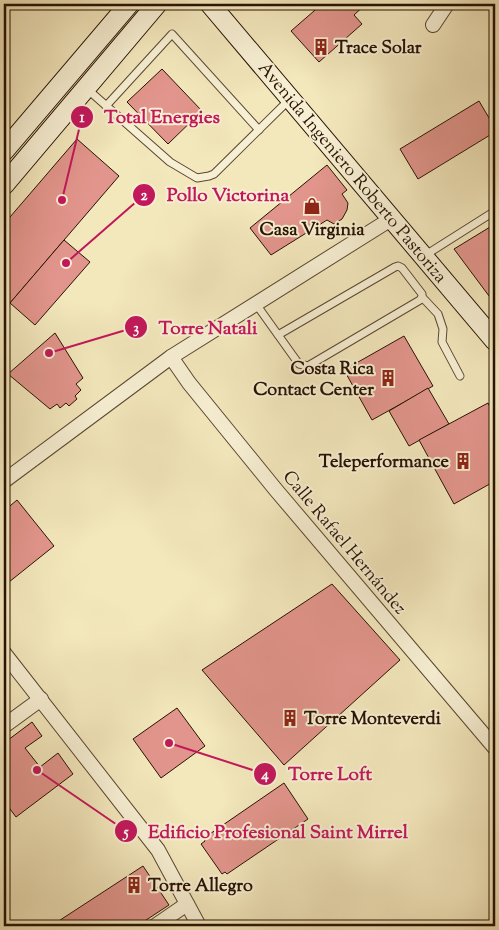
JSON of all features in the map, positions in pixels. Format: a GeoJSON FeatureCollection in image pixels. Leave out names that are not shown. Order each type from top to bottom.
{"type":"FeatureCollection","features":[{"type":"Feature","properties":{"kind":"street"},"geometry":{"type":"LineString","coordinates":[[5,147],[129,4]]}},
{"type":"Feature","properties":{"kind":"street"},"geometry":{"type":"LineString","coordinates":[[4,185],[157,4]]}},
{"type":"Feature","properties":{"kind":"street","name":"Avenida Ingeniero Roberto Pastoriza"},"geometry":{"type":"LineString","coordinates":[[210,4],[495,341]]}},
{"type":"Feature","properties":{"kind":"street"},"geometry":{"type":"LineString","coordinates":[[432,25],[447,4]]}},
{"type":"Feature","properties":{"kind":"street"},"geometry":{"type":"LineString","coordinates":[[4,481],[171,357],[391,219]]}},
{"type":"Feature","properties":{"kind":"street","name":"Calle Rafael Hernández"},"geometry":{"type":"LineString","coordinates":[[171,357],[189,383],[276,490],[495,748]]}},
{"type":"Feature","properties":{"kind":"street"},"geometry":{"type":"LineString","coordinates":[[4,653],[158,850],[199,926]]}},
{"type":"Feature","properties":{"kind":"street"},"geometry":{"type":"LineString","coordinates":[[4,726],[41,699]]}},
{"type":"Feature","properties":{"kind":"street"},"geometry":{"type":"LineString","coordinates":[[155,926],[187,904]]}},
{"type":"Feature","properties":{"kind":"lane"},"geometry":{"type":"LineString","coordinates":[[106,106],[172,34],[259,130]]}},
{"type":"Feature","properties":{"kind":"lane"},"geometry":{"type":"LineString","coordinates":[[86,88],[170,162],[197,178],[214,174],[290,99]]}},
{"type":"Feature","properties":{"kind":"lane"},"geometry":{"type":"LineString","coordinates":[[423,256],[495,211]]}},
{"type":"Feature","properties":{"kind":"lane"},"geometry":{"type":"LineString","coordinates":[[278,335],[398,266],[402,268],[422,297],[438,314],[443,329],[442,342],[460,376]]}},
{"type":"Feature","properties":{"kind":"lane"},"geometry":{"type":"LineString","coordinates":[[256,304],[299,364],[308,366],[420,300],[422,297]]}},
{"type":"Feature","properties":{"kind":"building","name":"Trace Solar"},"geometry":{"type":"Polygon","coordinates":[[[322,4],[366,4],[354,15],[362,24],[319,62],[291,31],[322,4]]]}},
{"type":"Feature","properties":{"kind":"building"},"geometry":{"type":"Polygon","coordinates":[[[162,69],[202,111],[168,144],[127,102],[162,69]]]}},
{"type":"Feature","properties":{"kind":"building"},"geometry":{"type":"Polygon","coordinates":[[[479,101],[495,128],[495,132],[418,179],[400,149],[479,101]]]}},
{"type":"Feature","properties":{"kind":"building"},"geometry":{"type":"Polygon","coordinates":[[[77,139],[119,176],[10,303],[4,297],[4,224],[77,139]]]}},
{"type":"Feature","properties":{"kind":"building","name":"Casa Virginia"},"geometry":{"type":"Polygon","coordinates":[[[327,165],[347,190],[342,194],[348,203],[347,210],[342,219],[334,224],[327,220],[271,255],[250,228],[327,165]]]}},
{"type":"Feature","properties":{"kind":"building"},"geometry":{"type":"Polygon","coordinates":[[[495,224],[495,304],[454,249],[495,224]]]}},
{"type":"Feature","properties":{"kind":"building"},"geometry":{"type":"Polygon","coordinates":[[[64,240],[90,262],[35,325],[10,303],[64,240]]]}},
{"type":"Feature","properties":{"kind":"building"},"geometry":{"type":"Polygon","coordinates":[[[55,333],[83,378],[76,384],[81,390],[75,396],[77,399],[69,406],[66,403],[60,408],[57,404],[50,409],[8,374],[55,333]]]}},
{"type":"Feature","properties":{"kind":"building","name":"Costa Rica Contact Center"},"geometry":{"type":"Polygon","coordinates":[[[404,336],[433,386],[372,420],[344,370],[404,336]]]}},
{"type":"Feature","properties":{"kind":"building"},"geometry":{"type":"Polygon","coordinates":[[[428,388],[449,424],[409,446],[389,411],[428,388]]]}},
{"type":"Feature","properties":{"kind":"building","name":"Teleperformance"},"geometry":{"type":"Polygon","coordinates":[[[488,403],[495,417],[495,481],[454,504],[419,440],[488,403]]]}},
{"type":"Feature","properties":{"kind":"building"},"geometry":{"type":"Polygon","coordinates":[[[17,500],[54,546],[4,586],[4,511],[17,500]]]}},
{"type":"Feature","properties":{"kind":"building","name":"Torre Monteverdi"},"geometry":{"type":"Polygon","coordinates":[[[332,584],[400,660],[284,765],[202,670],[332,584]]]}},
{"type":"Feature","properties":{"kind":"building"},"geometry":{"type":"Polygon","coordinates":[[[177,708],[205,746],[161,778],[133,739],[177,708]]]}},
{"type":"Feature","properties":{"kind":"building"},"geometry":{"type":"Polygon","coordinates":[[[32,722],[42,736],[25,748],[40,767],[58,753],[73,774],[16,817],[4,801],[4,743],[32,722]]]}},
{"type":"Feature","properties":{"kind":"building"},"geometry":{"type":"Polygon","coordinates":[[[284,783],[308,819],[227,874],[225,872],[222,874],[201,844],[205,841],[204,838],[284,783]]]}},
{"type":"Feature","properties":{"kind":"building","name":"Torre Allegro"},"geometry":{"type":"Polygon","coordinates":[[[143,866],[169,905],[137,926],[51,926],[143,866]]]}},
{"type":"Feature","properties":{"kind":"place","name":"Trace Solar"},"geometry":{"type":"Point","coordinates":[321,47]}},
{"type":"Feature","properties":{"kind":"place","name":"Total Energies"},"geometry":{"type":"Point","coordinates":[62,200]}},
{"type":"Feature","properties":{"kind":"place","name":"Casa Virginia"},"geometry":{"type":"Point","coordinates":[312,206]}},
{"type":"Feature","properties":{"kind":"place","name":"Pollo Victorina"},"geometry":{"type":"Point","coordinates":[66,263]}},
{"type":"Feature","properties":{"kind":"place","name":"Torre Natali"},"geometry":{"type":"Point","coordinates":[49,353]}},
{"type":"Feature","properties":{"kind":"place","name":"Costa Rica Contact Center"},"geometry":{"type":"Point","coordinates":[388,378]}},
{"type":"Feature","properties":{"kind":"place","name":"Teleperformance"},"geometry":{"type":"Point","coordinates":[463,461]}},
{"type":"Feature","properties":{"kind":"place","name":"Torre Monteverdi"},"geometry":{"type":"Point","coordinates":[290,718]}},
{"type":"Feature","properties":{"kind":"place","name":"Torre Loft"},"geometry":{"type":"Point","coordinates":[169,743]}},
{"type":"Feature","properties":{"kind":"place","name":"Edificio Profesional Saint Mirrel"},"geometry":{"type":"Point","coordinates":[37,770]}},
{"type":"Feature","properties":{"kind":"place","name":"Torre Allegro"},"geometry":{"type":"Point","coordinates":[134,885]}}]}
